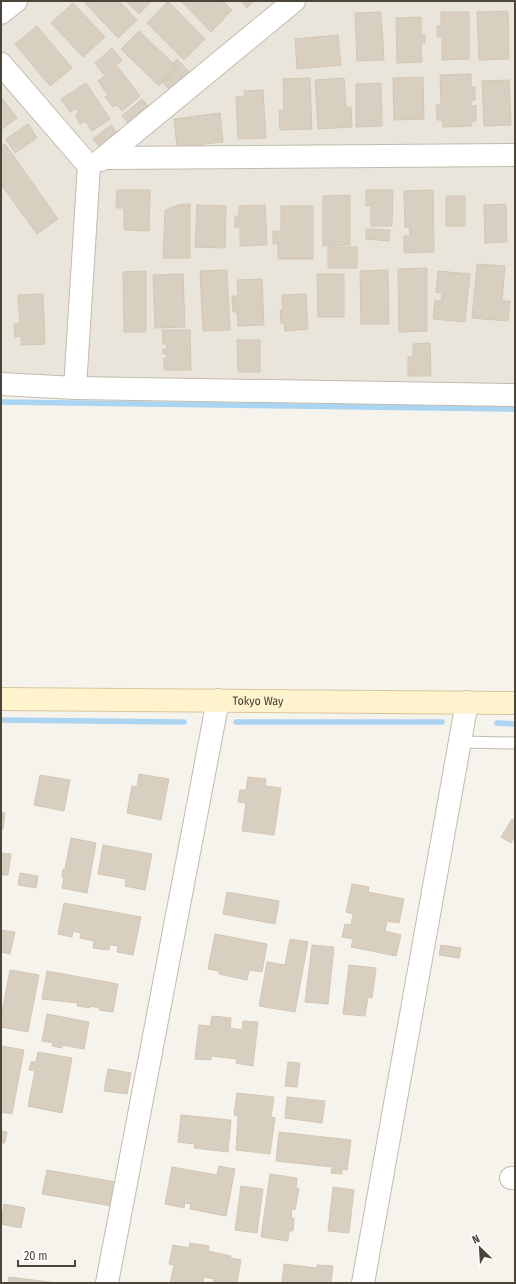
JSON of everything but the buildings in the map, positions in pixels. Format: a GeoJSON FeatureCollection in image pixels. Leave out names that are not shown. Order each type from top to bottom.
{"type":"FeatureCollection","features":[{"type":"Feature","properties":{"kind":"main road","name":"Tokyo Way"},"geometry":{"type":"LineString","coordinates":[[1,700],[218,700],[515,703]]}},
{"type":"Feature","properties":{"kind":"street"},"geometry":{"type":"LineString","coordinates":[[1,13],[16,1]]}},
{"type":"Feature","properties":{"kind":"street"},"geometry":{"type":"LineString","coordinates":[[75,388],[97,162],[294,1]]}},
{"type":"Feature","properties":{"kind":"street"},"geometry":{"type":"LineString","coordinates":[[1,64],[97,162],[515,155]]}},
{"type":"Feature","properties":{"kind":"street"},"geometry":{"type":"LineString","coordinates":[[1,384],[75,388],[515,395]]}},
{"type":"Feature","properties":{"kind":"street"},"geometry":{"type":"LineString","coordinates":[[108,1283],[218,700]]}},
{"type":"Feature","properties":{"kind":"street"},"geometry":{"type":"LineString","coordinates":[[363,1283],[467,702]]}},
{"type":"Feature","properties":{"kind":"lane"},"geometry":{"type":"LineString","coordinates":[[460,742],[515,743]]}},
{"type":"Feature","properties":{"kind":"shaded area"},"geometry":{"type":"Polygon","coordinates":[[[1,1],[515,1],[515,389],[1,385],[1,1]]]}},
{"type":"Feature","properties":{"kind":"waterway"},"geometry":{"type":"LineString","coordinates":[[1,402],[515,409]]}},
{"type":"Feature","properties":{"kind":"waterway"},"geometry":{"type":"LineString","coordinates":[[1,720],[184,722]]}},
{"type":"Feature","properties":{"kind":"waterway"},"geometry":{"type":"LineString","coordinates":[[236,722],[442,722]]}},
{"type":"Feature","properties":{"kind":"waterway"},"geometry":{"type":"LineString","coordinates":[[497,723],[515,724]]}}]}
